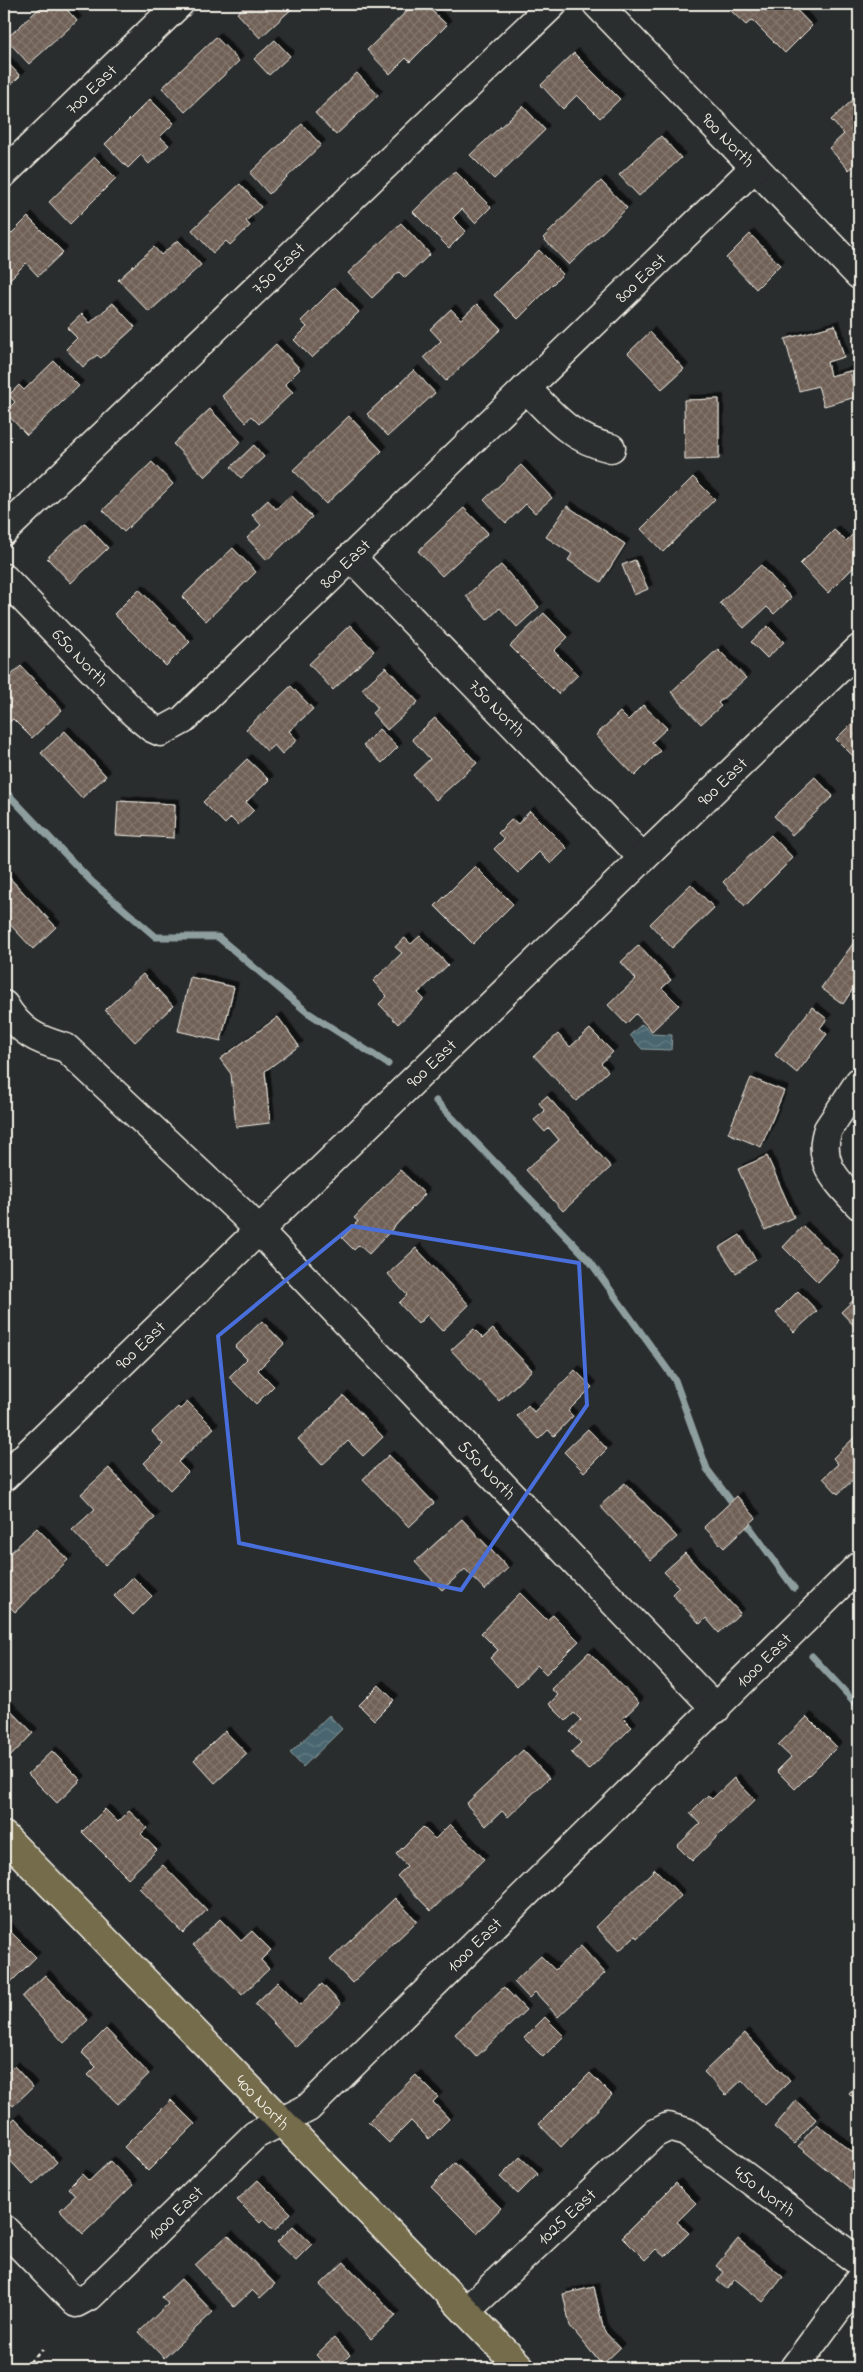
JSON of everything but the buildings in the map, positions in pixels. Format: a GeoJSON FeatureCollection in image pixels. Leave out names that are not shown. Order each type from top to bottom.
{"type":"FeatureCollection","features":[{"type":"Feature","properties":{"kind":"main road","name":"400 North"},"geometry":{"type":"LineString","coordinates":[[4,1836],[521,2368]]}},
{"type":"Feature","properties":{"kind":"street","name":"700 East"},"geometry":{"type":"LineString","coordinates":[[4,173],[179,4]]}},
{"type":"Feature","properties":{"kind":"street","name":"750 East"},"geometry":{"type":"LineString","coordinates":[[4,531],[553,4]]}},
{"type":"Feature","properties":{"kind":"street","name":"900 North"},"geometry":{"type":"LineString","coordinates":[[597,4],[859,275]]}},
{"type":"Feature","properties":{"kind":"street","name":"800 East"},"geometry":{"type":"LineString","coordinates":[[161,732],[183,720],[755,167]]}},
{"type":"Feature","properties":{"kind":"street"},"geometry":{"type":"LineString","coordinates":[[526,388],[562,425],[576,436],[593,444],[611,448]]}},
{"type":"Feature","properties":{"kind":"street","name":"750 North"},"geometry":{"type":"LineString","coordinates":[[351,557],[643,858]]}},
{"type":"Feature","properties":{"kind":"street","name":"650 North"},"geometry":{"type":"LineString","coordinates":[[4,578],[135,714],[152,728],[161,732]]}},
{"type":"Feature","properties":{"kind":"street","name":"900 East"},"geometry":{"type":"LineString","coordinates":[[4,1477],[859,649]]}},
{"type":"Feature","properties":{"kind":"street","name":"550 North"},"geometry":{"type":"LineString","coordinates":[[4,1005],[18,1026],[41,1041],[66,1048],[243,1214],[716,1709]]}},
{"type":"Feature","properties":{"kind":"street"},"geometry":{"type":"LineString","coordinates":[[859,1082],[832,1122],[825,1137],[824,1155],[830,1171],[859,1205]]}},
{"type":"Feature","properties":{"kind":"street","name":"1000 East"},"geometry":{"type":"LineString","coordinates":[[4,2228],[76,2303],[97,2289],[255,2135],[308,2108],[716,1709],[859,1566]]}},
{"type":"Feature","properties":{"kind":"street","name":"1025 East"},"geometry":{"type":"LineString","coordinates":[[466,2311],[654,2134],[668,2127]]}},
{"type":"Feature","properties":{"kind":"street","name":"450 North"},"geometry":{"type":"LineString","coordinates":[[668,2127],[686,2132],[859,2262]]}},
{"type":"Feature","properties":{"kind":"street"},"geometry":{"type":"LineString","coordinates":[[794,2368],[859,2280]]}},
{"type":"Feature","properties":{"kind":"path"},"geometry":{"type":"LineString","coordinates":[[24,2368],[43,2349]]}},
{"type":"Feature","properties":{"kind":"highlighted area"},"geometry":{"type":"Polygon","coordinates":[[[352,1226],[579,1263],[587,1405],[461,1590],[239,1543],[218,1336],[352,1226]]]}},
{"type":"Feature","properties":{"kind":"water"},"geometry":{"type":"Polygon","coordinates":[[[642,1024],[652,1034],[672,1035],[671,1050],[642,1049],[630,1035],[642,1024]]]}},
{"type":"Feature","properties":{"kind":"water"},"geometry":{"type":"Polygon","coordinates":[[[329,1715],[342,1729],[303,1767],[290,1753],[329,1715]]]}},
{"type":"Feature","properties":{"kind":"waterway"},"geometry":{"type":"LineString","coordinates":[[4,790],[92,882],[156,937],[218,937],[307,1012],[388,1064]]}},
{"type":"Feature","properties":{"kind":"waterway"},"geometry":{"type":"LineString","coordinates":[[436,1101],[589,1260],[675,1380],[707,1469],[737,1509]]}},
{"type":"Feature","properties":{"kind":"waterway"},"geometry":{"type":"LineString","coordinates":[[743,1518],[794,1588]]}},
{"type":"Feature","properties":{"kind":"waterway"},"geometry":{"type":"LineString","coordinates":[[812,1656],[859,1707]]}}]}
